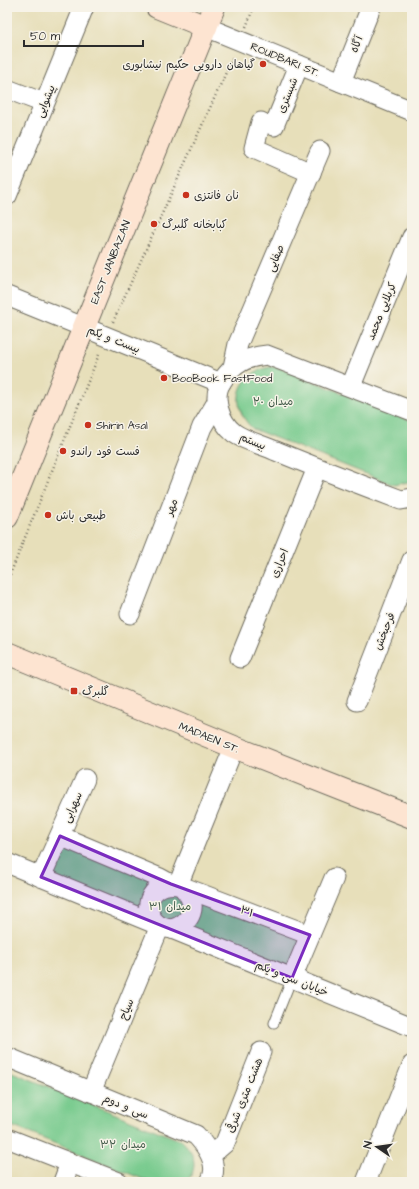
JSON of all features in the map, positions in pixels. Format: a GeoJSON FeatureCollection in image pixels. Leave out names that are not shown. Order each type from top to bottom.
{"type":"FeatureCollection","features":[{"type":"Feature","properties":{"kind":"main road","name":"ROUDBARI ST."},"geometry":{"type":"LineString","coordinates":[[158,7],[210,17]]}},
{"type":"Feature","properties":{"kind":"main road","name":"EAST JANBAZAN"},"geometry":{"type":"LineString","coordinates":[[7,517],[210,17]]}},
{"type":"Feature","properties":{"kind":"main road","name":"MADAEN ST."},"geometry":{"type":"LineString","coordinates":[[7,653],[234,747],[412,817]]}},
{"type":"Feature","properties":{"kind":"street","name":"پیشوایی"},"geometry":{"type":"LineString","coordinates":[[7,196],[84,7]]}},
{"type":"Feature","properties":{"kind":"street","name":"آگاه"},"geometry":{"type":"LineString","coordinates":[[341,82],[371,7]]}},
{"type":"Feature","properties":{"kind":"street","name":"ROUDBARI ST."},"geometry":{"type":"LineString","coordinates":[[210,17],[241,40],[412,110]]}},
{"type":"Feature","properties":{"kind":"street","name":"شبستری"},"geometry":{"type":"LineString","coordinates":[[299,65],[254,148],[311,174]]}},
{"type":"Feature","properties":{"kind":"street"},"geometry":{"type":"LineString","coordinates":[[7,89],[44,103]]}},
{"type":"Feature","properties":{"kind":"street","name":"صفایی"},"geometry":{"type":"LineString","coordinates":[[233,367],[238,344],[320,151]]}},
{"type":"Feature","properties":{"kind":"street","name":"کربلایی محمد"},"geometry":{"type":"LineString","coordinates":[[351,386],[412,236]]}},
{"type":"Feature","properties":{"kind":"street","name":"بیست و یکم"},"geometry":{"type":"LineString","coordinates":[[7,296],[220,382]]}},
{"type":"Feature","properties":{"kind":"street"},"geometry":{"type":"LineString","coordinates":[[220,382],[233,367],[250,356],[267,355],[351,386],[412,411]]}},
{"type":"Feature","properties":{"kind":"street","name":"بیستم"},"geometry":{"type":"LineString","coordinates":[[220,382],[217,402],[222,421],[235,433],[318,468],[401,500],[412,498]]}},
{"type":"Feature","properties":{"kind":"street","name":"مهر"},"geometry":{"type":"LineString","coordinates":[[130,614],[202,427],[217,402]]}},
{"type":"Feature","properties":{"kind":"street","name":"احراری"},"geometry":{"type":"LineString","coordinates":[[240,658],[318,468]]}},
{"type":"Feature","properties":{"kind":"street","name":"فرحبخش"},"geometry":{"type":"LineString","coordinates":[[357,701],[412,560]]}},
{"type":"Feature","properties":{"kind":"street"},"geometry":{"type":"LineString","coordinates":[[177,886],[234,747]]}},
{"type":"Feature","properties":{"kind":"street","name":"سهرابی"},"geometry":{"type":"LineString","coordinates":[[60,836],[85,779]]}},
{"type":"Feature","properties":{"kind":"street"},"geometry":{"type":"LineString","coordinates":[[41,877],[60,836]]}},
{"type":"Feature","properties":{"kind":"street","name":"۳۱"},"geometry":{"type":"LineString","coordinates":[[60,836],[177,886],[310,935]]}},
{"type":"Feature","properties":{"kind":"street","name":"خیابان سی و یکم"},"geometry":{"type":"LineString","coordinates":[[7,863],[412,1027]]}},
{"type":"Feature","properties":{"kind":"street"},"geometry":{"type":"LineString","coordinates":[[292,978],[334,878]]}},
{"type":"Feature","properties":{"kind":"street"},"geometry":{"type":"LineString","coordinates":[[177,886],[192,902],[191,917],[186,923],[164,927],[150,914],[149,900],[157,889],[177,886]]}},
{"type":"Feature","properties":{"kind":"street","name":"سیاح"},"geometry":{"type":"LineString","coordinates":[[91,1092],[164,927]]}},
{"type":"Feature","properties":{"kind":"street","name":"هشت متری شرقی"},"geometry":{"type":"LineString","coordinates":[[211,1155],[225,1143],[261,1052]]}},
{"type":"Feature","properties":{"kind":"street","name":"سی و دوم"},"geometry":{"type":"LineString","coordinates":[[7,1057],[196,1135],[206,1146],[211,1155]]}},
{"type":"Feature","properties":{"kind":"street"},"geometry":{"type":"LineString","coordinates":[[366,1182],[412,1066]]}},
{"type":"Feature","properties":{"kind":"street"},"geometry":{"type":"LineString","coordinates":[[7,1138],[119,1182]]}},
{"type":"Feature","properties":{"kind":"street"},"geometry":{"type":"LineString","coordinates":[[211,1155],[213,1181]]}},
{"type":"Feature","properties":{"kind":"street"},"geometry":{"type":"LineString","coordinates":[[63,1182],[70,1163]]}},
{"type":"Feature","properties":{"kind":"lane"},"geometry":{"type":"LineString","coordinates":[[274,1023],[292,978]]}},
{"type":"Feature","properties":{"kind":"path"},"geometry":{"type":"LineString","coordinates":[[7,582],[107,336],[241,40],[254,7]]}},
{"type":"Feature","properties":{"kind":"highlighted area"},"geometry":{"type":"Polygon","coordinates":[[[60,836],[171,884],[310,935],[292,978],[41,877],[60,836]]]}},
{"type":"Feature","properties":{"kind":"green space","name":"میدان ۲۰"},"geometry":{"type":"Polygon","coordinates":[[[271,367],[280,368],[412,421],[412,481],[394,485],[253,429],[245,420],[240,410],[240,391],[250,376],[259,370],[271,367]]]}},
{"type":"Feature","properties":{"kind":"green space","name":"میدان ۳۱"},"geometry":{"type":"Polygon","coordinates":[[[61,841],[302,939],[289,973],[47,875],[61,841]]]}},
{"type":"Feature","properties":{"kind":"green space","name":"میدان ۳۲"},"geometry":{"type":"Polygon","coordinates":[[[7,1070],[182,1141],[190,1150],[194,1161],[193,1172],[185,1182],[150,1182],[7,1124],[7,1070]]]}},
{"type":"Feature","properties":{"kind":"place","name":"گیاهان دارویی حکیم نیشابوری"},"geometry":{"type":"Point","coordinates":[263,64]}},
{"type":"Feature","properties":{"kind":"place","name":"نان فانتزی"},"geometry":{"type":"Point","coordinates":[186,195]}},
{"type":"Feature","properties":{"kind":"place","name":"کبابخانه گلبرگ"},"geometry":{"type":"Point","coordinates":[154,224]}},
{"type":"Feature","properties":{"kind":"place","name":"BooBook FastFood"},"geometry":{"type":"Point","coordinates":[164,378]}},
{"type":"Feature","properties":{"kind":"place","name":"Shirin Asal"},"geometry":{"type":"Point","coordinates":[88,425]}},
{"type":"Feature","properties":{"kind":"place","name":"فست فود راندو"},"geometry":{"type":"Point","coordinates":[63,451]}},
{"type":"Feature","properties":{"kind":"place","name":"طبیعی باش"},"geometry":{"type":"Point","coordinates":[48,515]}},
{"type":"Feature","properties":{"kind":"place","name":"گلبرگ"},"geometry":{"type":"Point","coordinates":[74,691]}}]}
